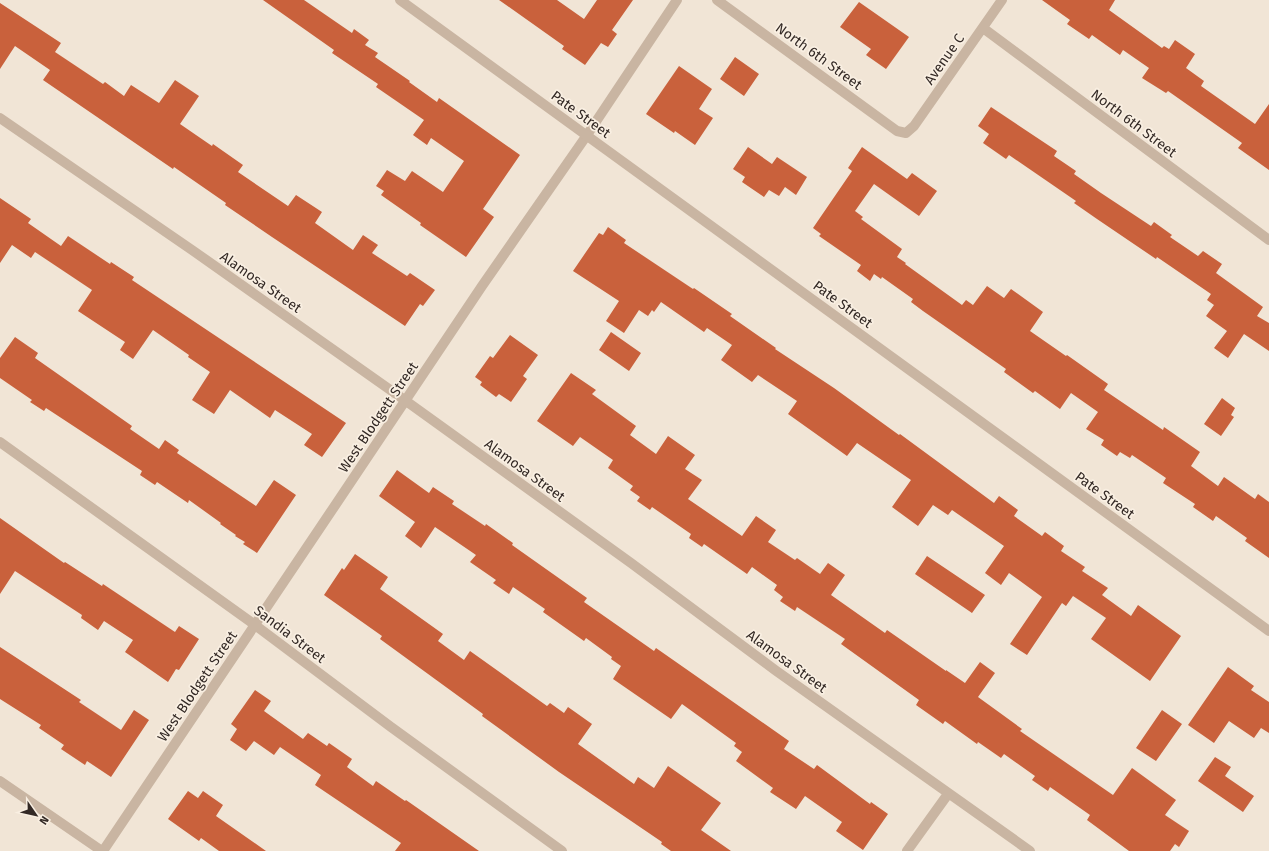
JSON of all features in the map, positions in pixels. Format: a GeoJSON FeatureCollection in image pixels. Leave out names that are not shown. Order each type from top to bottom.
{"type":"FeatureCollection","features":[{"type":"Feature","properties":{"kind":"street","name":"Pate Street"},"geometry":{"type":"LineString","coordinates":[[400,0],[1269,631]]}},
{"type":"Feature","properties":{"kind":"street","name":"West Blodgett Street"},"geometry":{"type":"LineString","coordinates":[[103,851],[482,286],[587,135],[677,0]]}},
{"type":"Feature","properties":{"kind":"street","name":"North 6th Street"},"geometry":{"type":"LineString","coordinates":[[717,0],[897,131],[906,133]]}},
{"type":"Feature","properties":{"kind":"street","name":"Avenue C"},"geometry":{"type":"LineString","coordinates":[[906,133],[914,126],[1002,0]]}},
{"type":"Feature","properties":{"kind":"street","name":"North 6th Street"},"geometry":{"type":"LineString","coordinates":[[983,28],[1269,240]]}},
{"type":"Feature","properties":{"kind":"street","name":"Alamosa Street"},"geometry":{"type":"LineString","coordinates":[[0,118],[406,400],[631,563],[775,670],[1030,851]]}},
{"type":"Feature","properties":{"kind":"street","name":"Sandia Street"},"geometry":{"type":"LineString","coordinates":[[0,442],[255,625],[391,727],[562,851]]}},
{"type":"Feature","properties":{"kind":"street"},"geometry":{"type":"LineString","coordinates":[[0,781],[103,851]]}},
{"type":"Feature","properties":{"kind":"street"},"geometry":{"type":"LineString","coordinates":[[907,851],[948,794]]}},
{"type":"Feature","properties":{"kind":"building"},"geometry":{"type":"Polygon","coordinates":[[[263,0],[304,0],[352,33],[354,29],[369,40],[365,45],[378,53],[375,57],[437,102],[439,98],[520,155],[483,209],[494,217],[466,257],[420,225],[421,223],[381,195],[384,191],[376,186],[387,170],[405,181],[412,171],[443,192],[464,161],[431,138],[427,145],[413,135],[424,120],[376,87],[378,84],[332,53],[334,50],[263,0]]]}},
{"type":"Feature","properties":{"kind":"building"},"geometry":{"type":"Polygon","coordinates":[[[499,0],[557,0],[584,19],[597,0],[633,0],[612,30],[617,34],[608,47],[601,43],[585,65],[562,49],[564,46],[499,0]]]}},
{"type":"Feature","properties":{"kind":"building"},"geometry":{"type":"Polygon","coordinates":[[[1042,0],[1115,0],[1109,10],[1162,48],[1164,46],[1169,49],[1175,40],[1195,54],[1186,68],[1204,81],[1201,86],[1255,124],[1269,104],[1269,170],[1238,148],[1242,143],[1168,91],[1166,93],[1142,78],[1149,68],[1123,50],[1120,55],[1092,35],[1089,39],[1067,24],[1070,20],[1042,0]]]}},
{"type":"Feature","properties":{"kind":"building"},"geometry":{"type":"Polygon","coordinates":[[[859,2],[909,37],[886,69],[866,55],[871,49],[840,27],[859,2]]]}},
{"type":"Feature","properties":{"kind":"building"},"geometry":{"type":"Polygon","coordinates":[[[0,3],[61,43],[55,52],[103,84],[105,82],[124,96],[131,85],[159,103],[175,80],[199,96],[180,124],[212,146],[213,144],[243,165],[238,172],[288,206],[296,195],[322,212],[315,223],[353,250],[363,235],[378,245],[372,253],[407,276],[410,273],[435,290],[423,306],[420,304],[405,326],[225,205],[226,203],[174,167],[173,169],[43,80],[50,70],[15,46],[0,69],[0,3]]]}},
{"type":"Feature","properties":{"kind":"building"},"geometry":{"type":"Polygon","coordinates":[[[735,57],[759,74],[744,96],[720,79],[735,57]]]}},
{"type":"Feature","properties":{"kind":"building"},"geometry":{"type":"Polygon","coordinates":[[[679,66],[712,89],[699,109],[713,118],[695,145],[646,114],[679,66]]]}},
{"type":"Feature","properties":{"kind":"building"},"geometry":{"type":"Polygon","coordinates":[[[991,107],[1057,151],[1054,156],[1076,171],[1074,174],[1101,193],[1151,226],[1154,222],[1172,235],[1170,237],[1198,256],[1203,251],[1222,264],[1216,273],[1263,307],[1257,316],[1269,323],[1269,351],[1244,334],[1228,358],[1214,348],[1227,331],[1206,316],[1214,305],[1207,300],[1211,294],[1157,257],[1156,259],[1097,219],[1074,203],[1076,201],[1009,155],[1006,159],[983,143],[989,134],[978,126],[991,107]]]}},
{"type":"Feature","properties":{"kind":"building"},"geometry":{"type":"Polygon","coordinates":[[[748,147],[772,164],[777,157],[807,177],[796,195],[785,187],[779,196],[769,190],[764,197],[742,182],[745,177],[733,169],[748,147]]]}},
{"type":"Feature","properties":{"kind":"building"},"geometry":{"type":"Polygon","coordinates":[[[862,147],[907,179],[912,173],[937,191],[919,216],[874,184],[855,211],[863,217],[861,219],[902,249],[897,257],[962,305],[966,300],[973,305],[987,286],[1004,298],[1011,289],[1043,312],[1030,331],[1108,384],[1104,390],[1163,430],[1164,427],[1200,452],[1191,466],[1218,486],[1224,477],[1255,499],[1258,494],[1269,502],[1269,558],[1245,541],[1247,538],[1216,516],[1213,521],[1193,507],[1195,504],[1163,483],[1166,478],[1132,455],[1130,458],[1120,452],[1117,456],[1101,445],[1104,440],[1086,429],[1098,412],[1071,393],[1060,409],[1035,391],[1033,393],[1004,372],[1006,369],[923,311],[911,302],[913,299],[882,277],[881,279],[874,274],[870,281],[857,271],[861,265],[819,236],[821,234],[813,228],[852,171],[848,168],[862,147]]]}},
{"type":"Feature","properties":{"kind":"building"},"geometry":{"type":"Polygon","coordinates":[[[0,198],[31,219],[28,223],[61,246],[68,236],[110,264],[111,262],[134,277],[132,280],[346,423],[322,457],[304,445],[312,434],[275,410],[270,418],[230,390],[214,414],[192,400],[210,372],[188,357],[189,355],[153,330],[133,359],[120,350],[125,342],[78,311],[92,290],[35,252],[31,258],[12,245],[0,263],[0,198]]]}},
{"type":"Feature","properties":{"kind":"building"},"geometry":{"type":"Polygon","coordinates":[[[608,227],[626,240],[624,243],[732,314],[730,316],[776,348],[775,349],[834,388],[899,435],[900,434],[994,503],[999,496],[1018,510],[1014,516],[1042,536],[1045,532],[1064,546],[1061,551],[1085,567],[1082,571],[1108,588],[1102,595],[1131,616],[1138,605],[1181,636],[1150,681],[1091,639],[1106,618],[1073,596],[1066,606],[1062,603],[1027,655],[1010,644],[1042,597],[1009,573],[1001,585],[985,573],[1004,546],[952,510],[948,515],[933,505],[918,526],[892,507],[911,480],[857,443],[847,456],[788,414],[797,401],[758,375],[752,382],[721,360],[732,345],[707,328],[704,332],[661,302],[654,312],[652,310],[648,316],[639,310],[624,333],[606,321],[619,301],[573,271],[599,233],[603,235],[608,227]]]}},
{"type":"Feature","properties":{"kind":"building"},"geometry":{"type":"Polygon","coordinates":[[[611,332],[641,353],[629,371],[599,350],[611,332]]]}},
{"type":"Feature","properties":{"kind":"building"},"geometry":{"type":"Polygon","coordinates":[[[510,335],[538,355],[523,376],[527,379],[511,402],[499,394],[496,397],[480,385],[482,382],[475,377],[490,356],[493,358],[510,335]]]}},
{"type":"Feature","properties":{"kind":"building"},"geometry":{"type":"Polygon","coordinates":[[[15,337],[38,353],[35,358],[132,426],[130,429],[159,449],[165,440],[179,450],[177,453],[256,506],[274,480],[296,495],[257,553],[243,544],[245,542],[235,536],[236,535],[220,524],[221,523],[189,500],[188,503],[157,482],[155,485],[140,475],[142,471],[46,408],[44,411],[30,402],[32,400],[0,378],[0,358],[15,337]]]}},
{"type":"Feature","properties":{"kind":"building"},"geometry":{"type":"Polygon","coordinates":[[[571,373],[596,390],[592,394],[636,426],[630,435],[656,454],[668,436],[695,455],[685,469],[702,480],[688,499],[742,536],[756,516],[776,530],[768,542],[795,560],[797,558],[820,574],[828,563],[845,575],[831,595],[885,633],[887,630],[965,683],[980,662],[995,673],[978,697],[1022,729],[1020,731],[1113,795],[1132,768],[1176,800],[1165,815],[1189,831],[1179,847],[1175,844],[1170,851],[1129,851],[1087,820],[1090,815],[1050,787],[1048,791],[1032,780],[1035,776],[1004,754],[1001,758],[978,742],[977,744],[945,721],[943,724],[916,705],[919,700],[841,644],[845,639],[797,607],[795,611],[780,601],[783,597],[774,590],[777,585],[752,567],[747,574],[704,544],[702,547],[689,538],[691,534],[652,507],[650,510],[637,501],[640,497],[630,490],[633,486],[608,468],[613,460],[580,437],[573,446],[537,421],[571,373]]]}},
{"type":"Feature","properties":{"kind":"building"},"geometry":{"type":"Polygon","coordinates":[[[1222,398],[1235,408],[1231,415],[1234,417],[1221,436],[1204,424],[1222,398]]]}},
{"type":"Feature","properties":{"kind":"building"},"geometry":{"type":"Polygon","coordinates":[[[397,470],[429,493],[433,487],[454,501],[452,504],[485,526],[486,524],[513,543],[512,545],[587,598],[584,602],[654,651],[656,648],[789,741],[784,749],[814,769],[817,765],[870,804],[871,802],[888,814],[863,850],[836,831],[842,822],[805,796],[796,809],[770,792],[773,788],[736,761],[742,752],[734,746],[736,743],[682,704],[671,719],[613,679],[621,666],[611,659],[612,657],[586,638],[584,641],[543,612],[545,609],[513,587],[509,594],[493,583],[496,580],[470,562],[476,555],[435,527],[421,548],[405,536],[415,522],[379,496],[397,470]]]}},
{"type":"Feature","properties":{"kind":"building"},"geometry":{"type":"Polygon","coordinates":[[[0,518],[64,563],[65,562],[102,586],[103,584],[175,632],[179,626],[199,639],[179,670],[176,669],[168,682],[125,652],[133,640],[104,621],[98,630],[81,618],[82,615],[15,571],[0,594],[0,518]]]}},
{"type":"Feature","properties":{"kind":"building"},"geometry":{"type":"Polygon","coordinates":[[[355,554],[388,577],[380,589],[443,634],[438,641],[464,660],[470,651],[547,706],[550,703],[564,713],[568,707],[592,724],[578,744],[634,784],[638,777],[654,788],[668,766],[721,803],[701,830],[731,851],[671,851],[661,844],[662,842],[559,772],[482,716],[483,714],[380,639],[382,636],[324,595],[342,568],[344,570],[355,554]]]}},
{"type":"Feature","properties":{"kind":"building"},"geometry":{"type":"Polygon","coordinates":[[[927,556],[985,595],[972,613],[915,574],[927,556]]]}},
{"type":"Feature","properties":{"kind":"building"},"geometry":{"type":"Polygon","coordinates":[[[0,647],[81,700],[79,702],[121,730],[134,710],[149,720],[111,777],[87,761],[85,765],[61,749],[64,745],[39,728],[41,725],[0,699],[0,647]]]}},
{"type":"Feature","properties":{"kind":"building"},"geometry":{"type":"Polygon","coordinates":[[[1228,667],[1254,686],[1251,690],[1269,702],[1269,733],[1261,728],[1254,738],[1229,721],[1214,743],[1188,725],[1228,667]]]}},
{"type":"Feature","properties":{"kind":"building"},"geometry":{"type":"Polygon","coordinates":[[[255,690],[271,701],[264,711],[303,739],[308,733],[327,746],[329,743],[352,759],[347,767],[373,786],[376,781],[479,851],[395,851],[401,843],[315,785],[321,775],[280,747],[274,755],[254,741],[246,751],[230,740],[237,729],[231,724],[255,690]]]}},
{"type":"Feature","properties":{"kind":"building"},"geometry":{"type":"Polygon","coordinates":[[[1162,710],[1182,724],[1156,761],[1136,748],[1162,710]]]}},
{"type":"Feature","properties":{"kind":"building"},"geometry":{"type":"Polygon","coordinates":[[[1215,757],[1231,767],[1225,776],[1254,796],[1243,812],[1198,781],[1215,757]]]}},
{"type":"Feature","properties":{"kind":"building"},"geometry":{"type":"Polygon","coordinates":[[[188,791],[198,798],[203,791],[223,805],[216,816],[266,851],[219,851],[201,838],[199,841],[168,819],[188,791]]]}}]}
